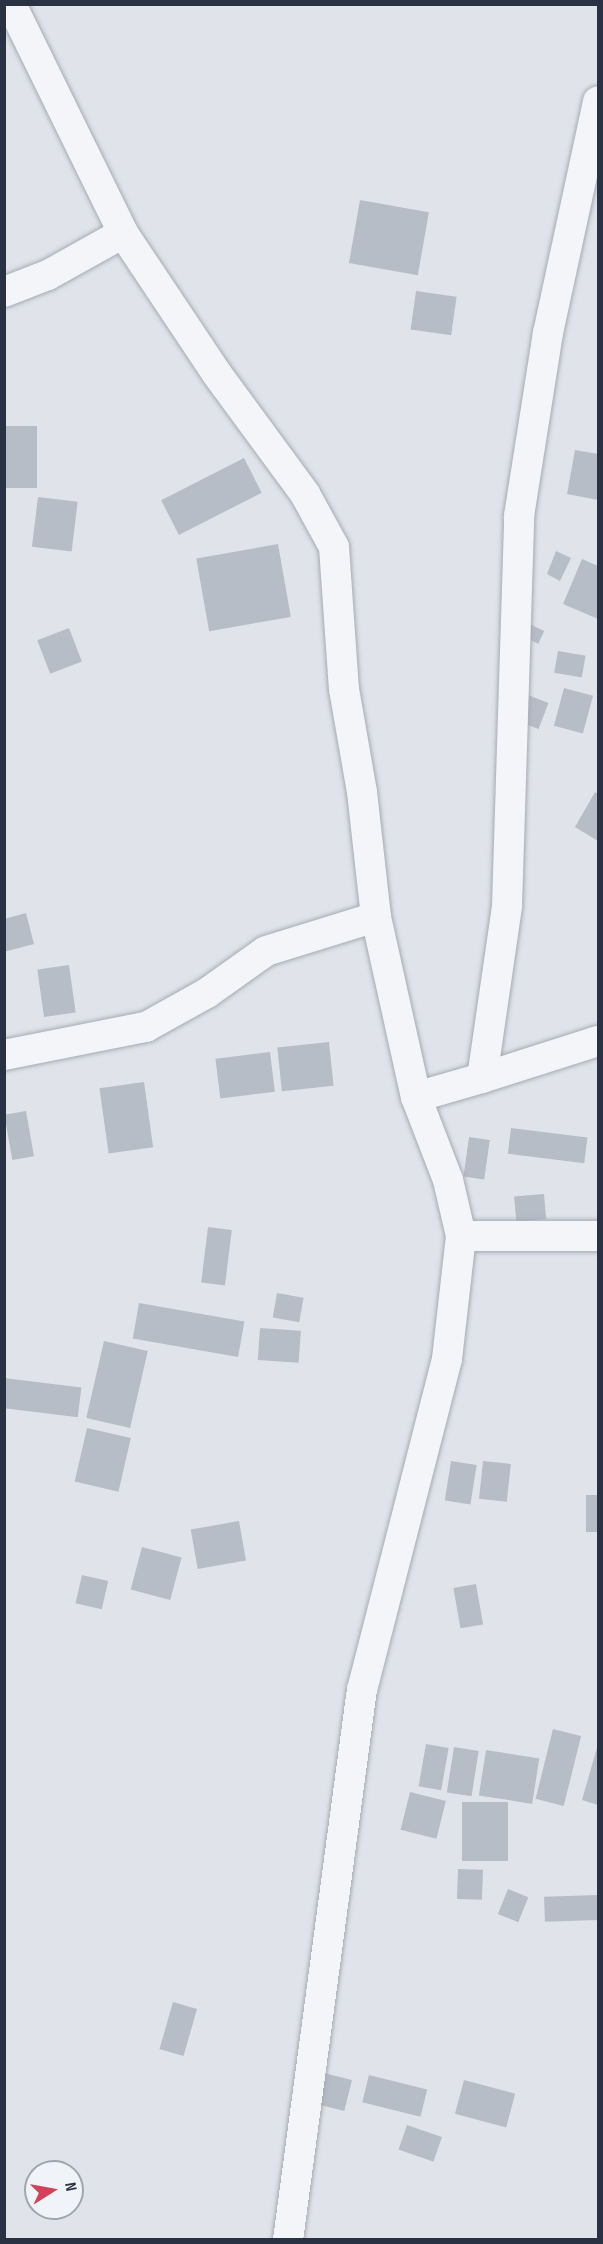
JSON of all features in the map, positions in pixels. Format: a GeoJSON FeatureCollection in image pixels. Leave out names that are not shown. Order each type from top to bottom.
{"type":"FeatureCollection","features":[{"type":"Feature","properties":{"kind":"street"},"geometry":{"type":"LineString","coordinates":[[11,4],[123,233],[217,374],[305,494],[334,547],[344,689],[362,792],[376,917],[416,1097],[448,1180],[461,1236],[447,1359],[362,1689],[288,2240]]}},
{"type":"Feature","properties":{"kind":"street"},"geometry":{"type":"LineString","coordinates":[[482,1078],[507,906],[519,516],[548,333],[598,101]]}},
{"type":"Feature","properties":{"kind":"street"},"geometry":{"type":"LineString","coordinates":[[4,291],[48,275],[123,233]]}},
{"type":"Feature","properties":{"kind":"street"},"geometry":{"type":"LineString","coordinates":[[4,1055],[146,1027],[207,993],[266,951],[376,917]]}},
{"type":"Feature","properties":{"kind":"street"},"geometry":{"type":"LineString","coordinates":[[416,1097],[598,1041]]}},
{"type":"Feature","properties":{"kind":"street"},"geometry":{"type":"LineString","coordinates":[[461,1236],[598,1236]]}},
{"type":"Feature","properties":{"kind":"building"},"geometry":{"type":"Polygon","coordinates":[[[360,200],[429,212],[418,275],[349,263],[360,200]]]}},
{"type":"Feature","properties":{"kind":"building"},"geometry":{"type":"Polygon","coordinates":[[[416,291],[457,297],[451,335],[411,330],[416,291]]]}},
{"type":"Feature","properties":{"kind":"building"},"geometry":{"type":"Polygon","coordinates":[[[4,426],[37,426],[37,488],[4,488],[4,426]]]}},
{"type":"Feature","properties":{"kind":"building"},"geometry":{"type":"Polygon","coordinates":[[[575,450],[598,454],[598,500],[567,494],[575,450]]]}},
{"type":"Feature","properties":{"kind":"building"},"geometry":{"type":"Polygon","coordinates":[[[244,458],[262,493],[179,535],[161,500],[244,458]]]}},
{"type":"Feature","properties":{"kind":"building"},"geometry":{"type":"Polygon","coordinates":[[[38,497],[78,502],[72,552],[32,547],[38,497]]]}},
{"type":"Feature","properties":{"kind":"building"},"geometry":{"type":"Polygon","coordinates":[[[278,544],[291,617],[209,631],[196,558],[278,544]]]}},
{"type":"Feature","properties":{"kind":"building"},"geometry":{"type":"Polygon","coordinates":[[[556,551],[571,558],[560,581],[547,574],[556,551]]]}},
{"type":"Feature","properties":{"kind":"building"},"geometry":{"type":"Polygon","coordinates":[[[582,559],[598,566],[598,619],[563,604],[582,559]]]}},
{"type":"Feature","properties":{"kind":"building"},"geometry":{"type":"Polygon","coordinates":[[[527,623],[544,631],[538,644],[521,636],[527,623]]]}},
{"type":"Feature","properties":{"kind":"building"},"geometry":{"type":"Polygon","coordinates":[[[69,628],[82,662],[50,674],[37,640],[69,628]]]}},
{"type":"Feature","properties":{"kind":"building"},"geometry":{"type":"Polygon","coordinates":[[[558,651],[586,656],[582,678],[554,673],[558,651]]]}},
{"type":"Feature","properties":{"kind":"building"},"geometry":{"type":"Polygon","coordinates":[[[564,688],[593,696],[583,733],[554,726],[564,688]]]}},
{"type":"Feature","properties":{"kind":"building"},"geometry":{"type":"Polygon","coordinates":[[[528,695],[549,703],[539,729],[518,721],[528,695]]]}},
{"type":"Feature","properties":{"kind":"building"},"geometry":{"type":"Polygon","coordinates":[[[595,792],[598,794],[598,841],[575,827],[595,792]]]}},
{"type":"Feature","properties":{"kind":"building"},"geometry":{"type":"Polygon","coordinates":[[[26,913],[34,944],[4,952],[4,919],[26,913]]]}},
{"type":"Feature","properties":{"kind":"building"},"geometry":{"type":"Polygon","coordinates":[[[69,965],[76,1013],[44,1017],[37,969],[69,965]]]}},
{"type":"Feature","properties":{"kind":"building"},"geometry":{"type":"Polygon","coordinates":[[[329,1042],[334,1086],[282,1091],[277,1047],[329,1042]]]}},
{"type":"Feature","properties":{"kind":"building"},"geometry":{"type":"Polygon","coordinates":[[[270,1052],[275,1092],[220,1098],[215,1059],[270,1052]]]}},
{"type":"Feature","properties":{"kind":"building"},"geometry":{"type":"Polygon","coordinates":[[[144,1082],[153,1147],[109,1154],[99,1088],[144,1082]]]}},
{"type":"Feature","properties":{"kind":"building"},"geometry":{"type":"Polygon","coordinates":[[[26,1111],[34,1156],[12,1160],[4,1115],[26,1111]]]}},
{"type":"Feature","properties":{"kind":"building"},"geometry":{"type":"Polygon","coordinates":[[[511,1128],[587,1137],[584,1163],[508,1154],[511,1128]]]}},
{"type":"Feature","properties":{"kind":"building"},"geometry":{"type":"Polygon","coordinates":[[[469,1137],[490,1140],[484,1180],[463,1177],[469,1137]]]}},
{"type":"Feature","properties":{"kind":"building"},"geometry":{"type":"Polygon","coordinates":[[[544,1194],[546,1219],[516,1222],[514,1197],[544,1194]]]}},
{"type":"Feature","properties":{"kind":"building"},"geometry":{"type":"Polygon","coordinates":[[[208,1227],[232,1230],[225,1286],[201,1283],[208,1227]]]}},
{"type":"Feature","properties":{"kind":"building"},"geometry":{"type":"Polygon","coordinates":[[[277,1293],[304,1298],[299,1322],[273,1318],[277,1293]]]}},
{"type":"Feature","properties":{"kind":"building"},"geometry":{"type":"Polygon","coordinates":[[[139,1303],[244,1322],[238,1357],[133,1338],[139,1303]]]}},
{"type":"Feature","properties":{"kind":"building"},"geometry":{"type":"Polygon","coordinates":[[[260,1328],[301,1331],[299,1363],[258,1360],[260,1328]]]}},
{"type":"Feature","properties":{"kind":"building"},"geometry":{"type":"Polygon","coordinates":[[[104,1341],[148,1351],[130,1428],[86,1418],[104,1341]]]}},
{"type":"Feature","properties":{"kind":"building"},"geometry":{"type":"Polygon","coordinates":[[[4,1378],[81,1388],[78,1417],[4,1408],[4,1378]]]}},
{"type":"Feature","properties":{"kind":"building"},"geometry":{"type":"Polygon","coordinates":[[[87,1428],[131,1438],[118,1492],[75,1482],[87,1428]]]}},
{"type":"Feature","properties":{"kind":"building"},"geometry":{"type":"Polygon","coordinates":[[[451,1461],[477,1465],[470,1505],[445,1501],[451,1461]]]}},
{"type":"Feature","properties":{"kind":"building"},"geometry":{"type":"Polygon","coordinates":[[[483,1461],[511,1464],[507,1502],[479,1499],[483,1461]]]}},
{"type":"Feature","properties":{"kind":"building"},"geometry":{"type":"Polygon","coordinates":[[[586,1495],[598,1495],[598,1532],[586,1532],[586,1495]]]}},
{"type":"Feature","properties":{"kind":"building"},"geometry":{"type":"Polygon","coordinates":[[[239,1521],[246,1560],[198,1569],[191,1530],[239,1521]]]}},
{"type":"Feature","properties":{"kind":"building"},"geometry":{"type":"Polygon","coordinates":[[[142,1547],[182,1558],[170,1600],[131,1590],[142,1547]]]}},
{"type":"Feature","properties":{"kind":"building"},"geometry":{"type":"Polygon","coordinates":[[[82,1575],[108,1581],[102,1609],[75,1603],[82,1575]]]}},
{"type":"Feature","properties":{"kind":"building"},"geometry":{"type":"Polygon","coordinates":[[[476,1584],[483,1624],[460,1628],[453,1588],[476,1584]]]}},
{"type":"Feature","properties":{"kind":"building"},"geometry":{"type":"Polygon","coordinates":[[[553,1729],[581,1736],[564,1806],[536,1799],[553,1729]]]}},
{"type":"Feature","properties":{"kind":"building"},"geometry":{"type":"Polygon","coordinates":[[[426,1744],[449,1748],[441,1790],[419,1786],[426,1744]]]}},
{"type":"Feature","properties":{"kind":"building"},"geometry":{"type":"Polygon","coordinates":[[[598,1744],[598,1805],[582,1800],[598,1744]]]}},
{"type":"Feature","properties":{"kind":"building"},"geometry":{"type":"Polygon","coordinates":[[[454,1747],[479,1751],[471,1796],[447,1792],[454,1747]]]}},
{"type":"Feature","properties":{"kind":"building"},"geometry":{"type":"Polygon","coordinates":[[[486,1750],[539,1758],[532,1804],[479,1795],[486,1750]]]}},
{"type":"Feature","properties":{"kind":"building"},"geometry":{"type":"Polygon","coordinates":[[[410,1792],[446,1801],[436,1839],[401,1830],[410,1792]]]}},
{"type":"Feature","properties":{"kind":"building"},"geometry":{"type":"Polygon","coordinates":[[[462,1802],[508,1802],[508,1861],[462,1861],[462,1802]]]}},
{"type":"Feature","properties":{"kind":"building"},"geometry":{"type":"Polygon","coordinates":[[[458,1869],[483,1870],[482,1900],[457,1899],[458,1869]]]}},
{"type":"Feature","properties":{"kind":"building"},"geometry":{"type":"Polygon","coordinates":[[[508,1889],[528,1897],[518,1922],[498,1914],[508,1889]]]}},
{"type":"Feature","properties":{"kind":"building"},"geometry":{"type":"Polygon","coordinates":[[[597,1895],[598,1920],[545,1922],[544,1897],[597,1895]]]}},
{"type":"Feature","properties":{"kind":"building"},"geometry":{"type":"Polygon","coordinates":[[[173,2002],[197,2009],[184,2056],[159,2049],[173,2002]]]}},
{"type":"Feature","properties":{"kind":"building"},"geometry":{"type":"Polygon","coordinates":[[[320,2072],[352,2080],[344,2111],[312,2103],[320,2072]]]}},
{"type":"Feature","properties":{"kind":"building"},"geometry":{"type":"Polygon","coordinates":[[[369,2075],[427,2090],[420,2117],[362,2102],[369,2075]]]}},
{"type":"Feature","properties":{"kind":"building"},"geometry":{"type":"Polygon","coordinates":[[[464,2080],[515,2094],[506,2128],[455,2114],[464,2080]]]}},
{"type":"Feature","properties":{"kind":"building"},"geometry":{"type":"Polygon","coordinates":[[[407,2125],[442,2137],[434,2162],[399,2150],[407,2125]]]}}]}
